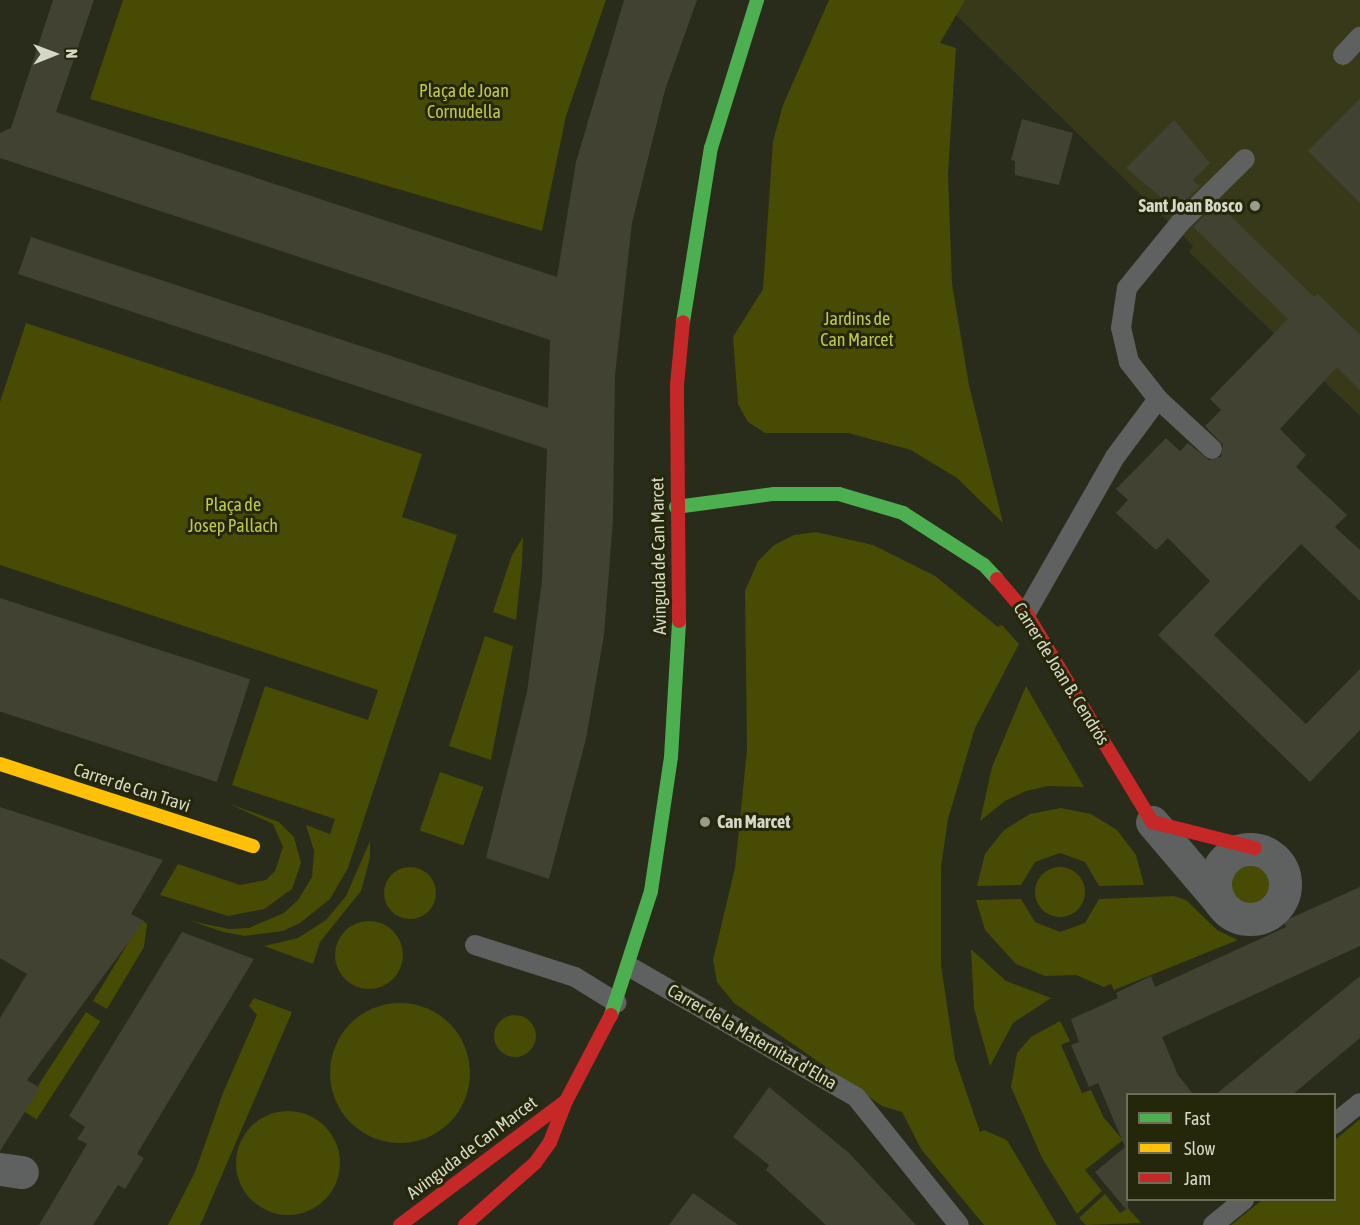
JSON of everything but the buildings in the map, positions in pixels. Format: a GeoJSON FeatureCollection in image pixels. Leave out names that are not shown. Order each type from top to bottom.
{"type":"FeatureCollection","features":[{"type":"Feature","properties":{"kind":"street","name":"Avinguda de Can Marcet"},"geometry":{"type":"LineString","coordinates":[[465,1225],[534,1163],[550,1142],[566,1101],[617,1004],[651,891],[671,757],[680,621],[676,507],[677,385],[687,284],[711,148],[757,0]]}},
{"type":"Feature","properties":{"kind":"street","name":"Carrer de Joan B. Cendrós"},"geometry":{"type":"LineString","coordinates":[[676,507],[806,492],[872,501],[903,513],[959,546],[1006,587],[1026,613],[1152,822],[1220,902],[1236,917],[1247,920],[1258,919],[1279,905],[1286,882],[1282,870],[1267,852],[1152,822]]}},
{"type":"Feature","properties":{"kind":"street","name":"Carrer de Can Travi"},"geometry":{"type":"LineString","coordinates":[[0,764],[253,846]]}},
{"type":"Feature","properties":{"kind":"street"},"geometry":{"type":"LineString","coordinates":[[1220,902],[1215,892],[1217,870],[1232,853],[1255,849]]}},
{"type":"Feature","properties":{"kind":"street","name":"Avinguda de Can Marcet"},"geometry":{"type":"LineString","coordinates":[[400,1225],[566,1101]]}},
{"type":"Feature","properties":{"kind":"lane"},"geometry":{"type":"LineString","coordinates":[[1343,55],[1360,37]]}},
{"type":"Feature","properties":{"kind":"lane"},"geometry":{"type":"LineString","coordinates":[[1212,449],[1158,399],[1129,362],[1121,327],[1127,288],[1180,224],[1245,159]]}},
{"type":"Feature","properties":{"kind":"lane"},"geometry":{"type":"LineString","coordinates":[[1026,613],[1115,457],[1158,399]]}},
{"type":"Feature","properties":{"kind":"lane"},"geometry":{"type":"LineString","coordinates":[[475,945],[575,977],[617,1004]]}},
{"type":"Feature","properties":{"kind":"lane","name":"Carrer de la Maternitat d'Elna"},"geometry":{"type":"LineString","coordinates":[[630,967],[856,1097],[959,1225]]}},
{"type":"Feature","properties":{"kind":"lane"},"geometry":{"type":"LineString","coordinates":[[1336,1123],[1360,1103]]}},
{"type":"Feature","properties":{"kind":"lane"},"geometry":{"type":"LineString","coordinates":[[1213,1225],[1243,1201]]}},
{"type":"Feature","properties":{"kind":"shaded area","name":"Sant Joan Bosco"},"geometry":{"type":"Polygon","coordinates":[[[965,0],[1360,0],[1360,416],[1189,252],[1193,246],[955,14],[965,0]]]}},
{"type":"Feature","properties":{"kind":"green space","name":"Plaça de Joan Cornudella"},"geometry":{"type":"Polygon","coordinates":[[[123,0],[606,0],[566,116],[542,231],[90,99],[123,0]]]}},
{"type":"Feature","properties":{"kind":"green space","name":"Jardins de Can Marcet"},"geometry":{"type":"Polygon","coordinates":[[[829,0],[965,0],[940,43],[956,48],[948,174],[952,284],[969,385],[1003,523],[957,478],[911,450],[848,433],[765,433],[748,422],[738,404],[733,337],[763,289],[773,141],[783,105],[829,0]]]}},
{"type":"Feature","properties":{"kind":"green space","name":"Plaça de Josep Pallach"},"geometry":{"type":"Polygon","coordinates":[[[26,323],[422,454],[402,517],[457,535],[348,868],[330,899],[300,923],[283,931],[245,936],[223,932],[191,921],[229,929],[249,928],[284,913],[298,900],[312,877],[314,851],[306,825],[330,834],[335,819],[232,785],[265,686],[368,720],[378,690],[0,565],[0,402],[26,323]]]}},
{"type":"Feature","properties":{"kind":"green space"},"geometry":{"type":"Polygon","coordinates":[[[816,532],[873,545],[935,576],[998,627],[1002,625],[1019,644],[975,728],[948,819],[941,867],[941,965],[955,1059],[980,1132],[984,1130],[1007,1140],[1057,1225],[984,1225],[921,1149],[902,1112],[882,1106],[734,1003],[717,982],[713,960],[735,868],[747,750],[745,591],[758,561],[774,545],[794,535],[816,532]]]}},
{"type":"Feature","properties":{"kind":"green space"},"geometry":{"type":"Polygon","coordinates":[[[523,537],[516,620],[493,612],[512,555],[523,537]]]}},
{"type":"Feature","properties":{"kind":"green space"},"geometry":{"type":"Polygon","coordinates":[[[485,636],[513,646],[491,760],[449,746],[485,636]]]}},
{"type":"Feature","properties":{"kind":"green space"},"geometry":{"type":"Polygon","coordinates":[[[1026,686],[1084,787],[1048,786],[1026,791],[1005,801],[980,821],[992,767],[1026,686]]]}},
{"type":"Feature","properties":{"kind":"green space"},"geometry":{"type":"Polygon","coordinates":[[[440,772],[483,787],[463,846],[420,831],[440,772]]]}},
{"type":"Feature","properties":{"kind":"green space"},"geometry":{"type":"Polygon","coordinates":[[[227,803],[279,822],[294,837],[301,863],[292,889],[264,909],[228,916],[160,895],[178,864],[240,885],[266,880],[275,871],[283,847],[273,824],[227,803]]]}},
{"type":"Feature","properties":{"kind":"green space"},"geometry":{"type":"Polygon","coordinates":[[[1061,808],[1091,814],[1117,830],[1136,855],[1144,885],[1099,886],[1085,862],[1060,853],[1035,862],[1021,885],[977,886],[985,854],[1004,830],[1030,814],[1061,808]]]}},
{"type":"Feature","properties":{"kind":"green space"},"geometry":{"type":"Polygon","coordinates":[[[370,841],[370,858],[361,891],[320,942],[313,964],[264,946],[298,938],[326,920],[346,896],[370,841]]]}},
{"type":"Feature","properties":{"kind":"green space"},"geometry":{"type":"Polygon","coordinates":[[[1245,862],[1255,862],[1270,872],[1274,886],[1270,900],[1264,906],[1255,910],[1245,910],[1230,900],[1226,891],[1226,881],[1236,866],[1245,862]]]}},
{"type":"Feature","properties":{"kind":"green space"},"geometry":{"type":"Polygon","coordinates":[[[410,867],[420,869],[428,875],[434,883],[436,893],[434,903],[428,911],[420,917],[410,919],[400,917],[392,911],[386,903],[384,893],[386,883],[392,875],[400,869],[410,867]]]}},
{"type":"Feature","properties":{"kind":"green space"},"geometry":{"type":"Polygon","coordinates":[[[1055,867],[1065,867],[1078,874],[1085,887],[1085,897],[1078,910],[1065,917],[1055,917],[1046,913],[1039,906],[1035,897],[1035,887],[1039,878],[1046,871],[1055,867]]]}},
{"type":"Feature","properties":{"kind":"green space"},"geometry":{"type":"Polygon","coordinates":[[[1174,896],[1186,900],[1217,930],[1238,940],[1114,990],[1111,984],[1104,987],[1076,975],[1045,976],[1016,964],[985,930],[976,900],[1021,899],[1035,922],[1060,932],[1085,923],[1099,899],[1174,896]]]}},
{"type":"Feature","properties":{"kind":"green space"},"geometry":{"type":"Polygon","coordinates":[[[142,920],[147,924],[144,947],[107,1009],[93,1001],[142,920]]]}},
{"type":"Feature","properties":{"kind":"green space"},"geometry":{"type":"Polygon","coordinates":[[[362,921],[376,921],[388,926],[398,936],[403,955],[398,974],[388,984],[376,989],[362,989],[350,984],[340,974],[335,962],[335,948],[340,936],[350,926],[362,921]]]}},
{"type":"Feature","properties":{"kind":"green space"},"geometry":{"type":"Polygon","coordinates":[[[971,949],[1006,981],[1051,998],[1013,1023],[990,1066],[974,1008],[971,949]]]}},
{"type":"Feature","properties":{"kind":"green space"},"geometry":{"type":"Polygon","coordinates":[[[254,998],[292,1012],[200,1225],[168,1225],[195,1172],[223,1093],[257,1015],[249,1006],[254,998]]]}},
{"type":"Feature","properties":{"kind":"green space"},"geometry":{"type":"Polygon","coordinates":[[[400,1003],[427,1008],[450,1023],[465,1046],[470,1073],[465,1100],[450,1123],[427,1138],[400,1143],[373,1138],[350,1123],[335,1100],[330,1073],[335,1046],[350,1023],[373,1008],[400,1003]]]}},
{"type":"Feature","properties":{"kind":"green space"},"geometry":{"type":"Polygon","coordinates":[[[86,1012],[100,1021],[37,1119],[22,1110],[86,1012]]]}},
{"type":"Feature","properties":{"kind":"green space"},"geometry":{"type":"Polygon","coordinates":[[[515,1015],[530,1021],[536,1036],[530,1051],[515,1057],[500,1051],[494,1036],[500,1021],[515,1015]]]}},
{"type":"Feature","properties":{"kind":"green space"},"geometry":{"type":"Polygon","coordinates":[[[1060,1021],[1070,1041],[1061,1045],[1082,1093],[1091,1090],[1104,1118],[1123,1140],[1085,1170],[1102,1191],[1077,1214],[1042,1158],[1011,1087],[1017,1053],[1031,1037],[1060,1021]]]}},
{"type":"Feature","properties":{"kind":"green space"},"geometry":{"type":"Polygon","coordinates":[[[288,1111],[308,1115],[325,1126],[336,1143],[340,1163],[336,1183],[325,1200],[308,1211],[288,1215],[268,1211],[251,1200],[240,1183],[236,1163],[240,1143],[251,1126],[268,1115],[288,1111]]]}},
{"type":"Feature","properties":{"kind":"green space"},"geometry":{"type":"Polygon","coordinates":[[[1360,1119],[1360,1225],[1231,1225],[1261,1201],[1336,1201],[1336,1139],[1360,1119]]]}},
{"type":"Feature","properties":{"kind":"green space"},"geometry":{"type":"Polygon","coordinates":[[[1105,1194],[1120,1213],[1128,1208],[1141,1223],[1086,1225],[1079,1218],[1105,1194]]]}},
{"type":"Feature","properties":{"kind":"traffic: fast"},"geometry":{"type":"LineString","coordinates":[[683,322],[711,148],[757,0]]}},
{"type":"Feature","properties":{"kind":"traffic: fast"},"geometry":{"type":"LineString","coordinates":[[676,507],[774,494],[839,494],[903,513],[984,565],[997,579]]}},
{"type":"Feature","properties":{"kind":"traffic: fast"},"geometry":{"type":"LineString","coordinates":[[611,1015],[651,891],[671,757],[679,621]]}},
{"type":"Feature","properties":{"kind":"traffic: slow"},"geometry":{"type":"LineString","coordinates":[[0,764],[253,846]]}},
{"type":"Feature","properties":{"kind":"traffic: jam"},"geometry":{"type":"LineString","coordinates":[[679,621],[677,385],[683,322]]}},
{"type":"Feature","properties":{"kind":"traffic: jam"},"geometry":{"type":"LineString","coordinates":[[997,579],[1026,613],[1152,822],[1255,848]]}},
{"type":"Feature","properties":{"kind":"traffic: jam"},"geometry":{"type":"LineString","coordinates":[[465,1225],[535,1163],[550,1142],[566,1101],[611,1015]]}},
{"type":"Feature","properties":{"kind":"traffic: jam"},"geometry":{"type":"LineString","coordinates":[[400,1225],[566,1101]]}},
{"type":"Feature","properties":{"kind":"place","name":"Sant Joan Bosco"},"geometry":{"type":"Point","coordinates":[1255,206]}},
{"type":"Feature","properties":{"kind":"place","name":"Can Marcet"},"geometry":{"type":"Point","coordinates":[705,822]}}]}
